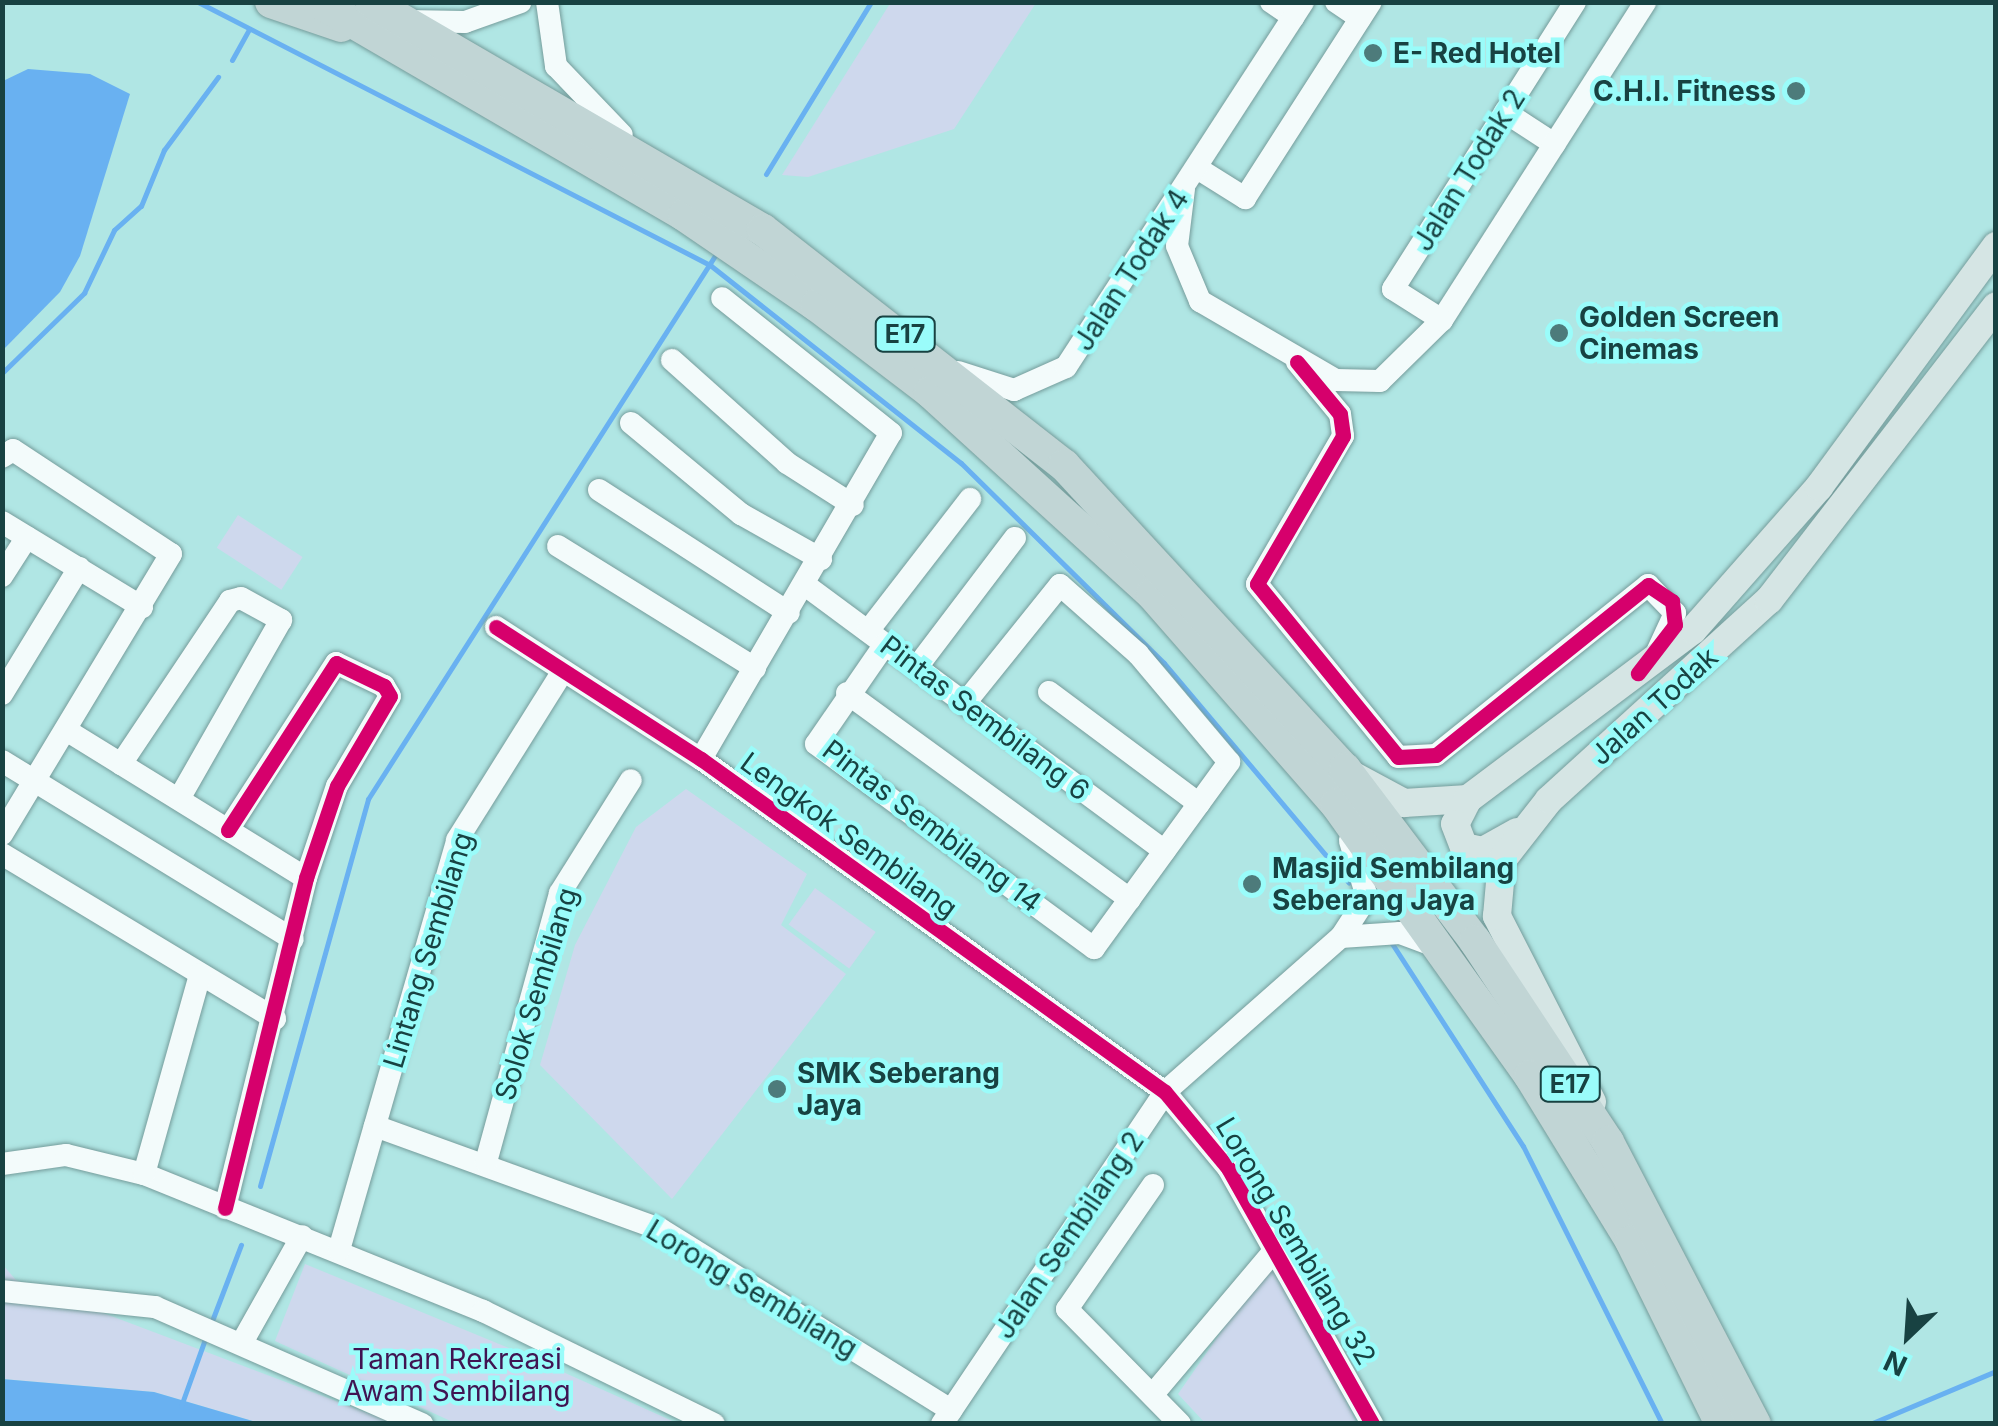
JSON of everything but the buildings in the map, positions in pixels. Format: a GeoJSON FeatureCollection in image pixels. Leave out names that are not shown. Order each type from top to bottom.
{"type":"FeatureCollection","features":[{"type":"Feature","properties":{"kind":"highway"},"geometry":{"type":"LineString","coordinates":[[272,2],[379,13]]}},
{"type":"Feature","properties":{"kind":"highway","name":"E17"},"geometry":{"type":"LineString","coordinates":[[318,2],[379,13],[648,158],[828,274],[1064,465],[1345,769],[1476,941],[1608,1142],[1755,1424]]}},
{"type":"Feature","properties":{"kind":"highway","name":"E17"},"geometry":{"type":"LineString","coordinates":[[379,13],[875,347],[1152,594],[1336,804],[1438,947],[1631,1240],[1721,1424]]}},
{"type":"Feature","properties":{"kind":"main road","name":"Jalan Todak"},"geometry":{"type":"LineString","coordinates":[[1468,800],[1638,673],[1737,586],[1996,246]]}},
{"type":"Feature","properties":{"kind":"main road","name":"Jalan Todak"},"geometry":{"type":"LineString","coordinates":[[1608,1142],[1568,1044],[1497,916],[1498,869],[1517,832],[1770,600],[1864,472],[1996,306]]}},
{"type":"Feature","properties":{"kind":"main road"},"geometry":{"type":"LineString","coordinates":[[1864,472],[1939,354],[1937,328]]}},
{"type":"Feature","properties":{"kind":"main road"},"geometry":{"type":"LineString","coordinates":[[1345,769],[1404,803],[1468,800]]}},
{"type":"Feature","properties":{"kind":"main road"},"geometry":{"type":"LineString","coordinates":[[1468,800],[1455,824],[1464,847],[1483,851],[1517,832]]}},
{"type":"Feature","properties":{"kind":"street"},"geometry":{"type":"LineString","coordinates":[[379,13],[466,22],[522,2]]}},
{"type":"Feature","properties":{"kind":"street"},"geometry":{"type":"LineString","coordinates":[[548,2],[556,66],[648,158]]}},
{"type":"Feature","properties":{"kind":"street"},"geometry":{"type":"LineString","coordinates":[[1271,2],[1298,10]]}},
{"type":"Feature","properties":{"kind":"street"},"geometry":{"type":"LineString","coordinates":[[1336,2],[1365,10]]}},
{"type":"Feature","properties":{"kind":"street","name":"Jalan Todak 2"},"geometry":{"type":"LineString","coordinates":[[1442,320],[1394,289],[1574,2]]}},
{"type":"Feature","properties":{"kind":"street","name":"Jalan Todak 2"},"geometry":{"type":"LineString","coordinates":[[1307,367],[1356,385],[1380,381],[1442,320],[1645,2]]}},
{"type":"Feature","properties":{"kind":"street","name":"Jalan Todak 4"},"geometry":{"type":"LineString","coordinates":[[950,370],[1014,390],[1066,366],[1298,10]]}},
{"type":"Feature","properties":{"kind":"street","name":"Jalan Todak 4"},"geometry":{"type":"LineString","coordinates":[[1197,168],[1245,198],[1365,10]]}},
{"type":"Feature","properties":{"kind":"street"},"geometry":{"type":"LineString","coordinates":[[1505,112],[1554,144]]}},
{"type":"Feature","properties":{"kind":"street"},"geometry":{"type":"LineString","coordinates":[[1184,189],[1176,246],[1191,290],[1307,367],[1340,414],[1343,436],[1257,584],[1398,758],[1436,755],[1648,584],[1672,601],[1675,626],[1638,673]]}},
{"type":"Feature","properties":{"kind":"street"},"geometry":{"type":"LineString","coordinates":[[701,758],[853,505],[890,433],[722,298]]}},
{"type":"Feature","properties":{"kind":"street"},"geometry":{"type":"LineString","coordinates":[[672,360],[787,463],[853,505]]}},
{"type":"Feature","properties":{"kind":"street"},"geometry":{"type":"LineString","coordinates":[[631,423],[741,514],[821,559]]}},
{"type":"Feature","properties":{"kind":"street"},"geometry":{"type":"LineString","coordinates":[[2,834],[171,554],[4,454]]}},
{"type":"Feature","properties":{"kind":"street"},"geometry":{"type":"LineString","coordinates":[[599,490],[789,613]]}},
{"type":"Feature","properties":{"kind":"street","name":"Pintas Sembilang 14"},"geometry":{"type":"LineString","coordinates":[[970,499],[876,637],[816,744],[1094,948],[1130,899]]}},
{"type":"Feature","properties":{"kind":"street"},"geometry":{"type":"LineString","coordinates":[[2,522],[142,607]]}},
{"type":"Feature","properties":{"kind":"street"},"geometry":{"type":"LineString","coordinates":[[2,576],[27,537]]}},
{"type":"Feature","properties":{"kind":"street"},"geometry":{"type":"LineString","coordinates":[[917,668],[1014,538]]}},
{"type":"Feature","properties":{"kind":"street"},"geometry":{"type":"LineString","coordinates":[[558,546],[755,668]]}},
{"type":"Feature","properties":{"kind":"street"},"geometry":{"type":"LineString","coordinates":[[2,694],[78,568]]}},
{"type":"Feature","properties":{"kind":"street","name":"Pintas Sembilang 6"},"geometry":{"type":"LineString","coordinates":[[806,585],[1164,852]]}},
{"type":"Feature","properties":{"kind":"street"},"geometry":{"type":"LineString","coordinates":[[847,693],[1130,899],[1229,762],[1104,620],[1060,585],[965,703]]}},
{"type":"Feature","properties":{"kind":"street"},"geometry":{"type":"LineString","coordinates":[[121,764],[230,601],[241,598],[283,624],[179,800]]}},
{"type":"Feature","properties":{"kind":"street","name":"Lengkok Sembilang"},"geometry":{"type":"LineString","coordinates":[[496,627],[701,758],[1165,1092]]}},
{"type":"Feature","properties":{"kind":"street"},"geometry":{"type":"LineString","coordinates":[[226,1208],[306,878],[338,786],[388,690],[341,659],[228,830]]}},
{"type":"Feature","properties":{"kind":"street","name":"Lintang Sembilang"},"geometry":{"type":"LineString","coordinates":[[339,1250],[457,840],[563,671]]}},
{"type":"Feature","properties":{"kind":"street"},"geometry":{"type":"LineString","coordinates":[[1049,692],[1199,804]]}},
{"type":"Feature","properties":{"kind":"street"},"geometry":{"type":"LineString","coordinates":[[66,730],[306,878]]}},
{"type":"Feature","properties":{"kind":"street"},"geometry":{"type":"LineString","coordinates":[[2,761],[293,940]]}},
{"type":"Feature","properties":{"kind":"street","name":"Solok Sembilang"},"geometry":{"type":"LineString","coordinates":[[486,1162],[560,893],[631,780]]}},
{"type":"Feature","properties":{"kind":"street","name":"Jalan Sembilang 2"},"geometry":{"type":"LineString","coordinates":[[946,1417],[1165,1092],[1341,936],[1368,897],[1336,804]]}},
{"type":"Feature","properties":{"kind":"street"},"geometry":{"type":"LineString","coordinates":[[2,854],[275,1018]]}},
{"type":"Feature","properties":{"kind":"street"},"geometry":{"type":"LineString","coordinates":[[1341,936],[1400,933],[1438,947]]}},
{"type":"Feature","properties":{"kind":"street"},"geometry":{"type":"LineString","coordinates":[[144,1174],[200,976]]}},
{"type":"Feature","properties":{"kind":"street","name":"Lorong Sembilang 32"},"geometry":{"type":"LineString","coordinates":[[1165,1092],[1228,1168],[1372,1424]]}},
{"type":"Feature","properties":{"kind":"street","name":"Lorong Sembilang"},"geometry":{"type":"LineString","coordinates":[[374,1126],[486,1162],[660,1229],[946,1417]]}},
{"type":"Feature","properties":{"kind":"street"},"geometry":{"type":"LineString","coordinates":[[2,1164],[66,1155],[144,1174],[339,1250],[714,1424]]}},
{"type":"Feature","properties":{"kind":"street"},"geometry":{"type":"LineString","coordinates":[[1153,1185],[1068,1309],[1154,1393],[1180,1424]]}},
{"type":"Feature","properties":{"kind":"street"},"geometry":{"type":"LineString","coordinates":[[244,1339],[302,1236]]}},
{"type":"Feature","properties":{"kind":"street"},"geometry":{"type":"LineString","coordinates":[[1154,1393],[1275,1250]]}},
{"type":"Feature","properties":{"kind":"street"},"geometry":{"type":"LineString","coordinates":[[2,1291],[155,1308],[244,1339],[422,1424]]}},
{"type":"Feature","properties":{"kind":"green space"},"geometry":{"type":"Polygon","coordinates":[[[891,2],[1036,3],[954,129],[808,177],[782,175],[891,2]]]}},
{"type":"Feature","properties":{"kind":"green space"},"geometry":{"type":"Polygon","coordinates":[[[238,515],[303,557],[281,590],[217,548],[238,515]]]}},
{"type":"Feature","properties":{"kind":"green space"},"geometry":{"type":"Polygon","coordinates":[[[686,789],[807,874],[781,925],[846,974],[672,1199],[540,1065],[575,945],[636,827],[686,789]]]}},
{"type":"Feature","properties":{"kind":"green space"},"geometry":{"type":"Polygon","coordinates":[[[815,888],[876,932],[849,968],[789,924],[815,888]]]}},
{"type":"Feature","properties":{"kind":"green space"},"geometry":{"type":"Polygon","coordinates":[[[1273,1257],[1357,1423],[1205,1423],[1178,1394],[1273,1257]]]}},
{"type":"Feature","properties":{"kind":"green space"},"geometry":{"type":"Polygon","coordinates":[[[2,1264],[16,1280],[394,1423],[259,1423],[154,1392],[3,1379],[2,1264]]]}},
{"type":"Feature","properties":{"kind":"green space","name":"Taman Rekreasi Awam Sembilang"},"geometry":{"type":"Polygon","coordinates":[[[305,1264],[677,1423],[455,1423],[275,1341],[305,1264]]]}},
{"type":"Feature","properties":{"kind":"water"},"geometry":{"type":"Polygon","coordinates":[[[28,69],[90,74],[130,94],[80,256],[60,292],[3,350],[3,81],[28,69]]]}},
{"type":"Feature","properties":{"kind":"water"},"geometry":{"type":"Polygon","coordinates":[[[2,1379],[154,1392],[259,1423],[3,1423],[2,1379]]]}},
{"type":"Feature","properties":{"kind":"waterway"},"geometry":{"type":"LineString","coordinates":[[198,2],[710,265],[961,463],[1164,663],[1349,883]]}},
{"type":"Feature","properties":{"kind":"waterway"},"geometry":{"type":"LineString","coordinates":[[766,174],[871,2]]}},
{"type":"Feature","properties":{"kind":"waterway"},"geometry":{"type":"LineString","coordinates":[[232,60],[249,29]]}},
{"type":"Feature","properties":{"kind":"waterway"},"geometry":{"type":"LineString","coordinates":[[2,373],[84,293],[114,230],[141,206],[164,150],[218,77]]}},
{"type":"Feature","properties":{"kind":"waterway"},"geometry":{"type":"LineString","coordinates":[[260,1186],[368,799],[716,254]]}},
{"type":"Feature","properties":{"kind":"waterway"},"geometry":{"type":"LineString","coordinates":[[1391,942],[1523,1146],[1662,1424]]}},
{"type":"Feature","properties":{"kind":"waterway"},"geometry":{"type":"LineString","coordinates":[[210,1326],[241,1245]]}},
{"type":"Feature","properties":{"kind":"waterway"},"geometry":{"type":"LineString","coordinates":[[181,1406],[206,1336]]}},
{"type":"Feature","properties":{"kind":"waterway"},"geometry":{"type":"LineString","coordinates":[[1870,1424],[1996,1371]]}},
{"type":"Feature","properties":{"kind":"cycle path"},"geometry":{"type":"LineString","coordinates":[[1297,362],[1340,414],[1343,436],[1257,584],[1398,757],[1436,755],[1648,585],[1672,601],[1675,625],[1638,673]]}},
{"type":"Feature","properties":{"kind":"cycle path"},"geometry":{"type":"LineString","coordinates":[[496,627],[701,759],[1165,1092],[1228,1168],[1372,1424]]}},
{"type":"Feature","properties":{"kind":"cycle path"},"geometry":{"type":"LineString","coordinates":[[225,1208],[306,878],[337,786],[390,696],[384,686],[336,663],[228,830]]}},
{"type":"Feature","properties":{"kind":"place","name":"E- Red Hotel"},"geometry":{"type":"Point","coordinates":[1373,53]}},
{"type":"Feature","properties":{"kind":"place","name":"C.H.I. Fitness"},"geometry":{"type":"Point","coordinates":[1796,91]}},
{"type":"Feature","properties":{"kind":"place","name":"Golden Screen Cinemas"},"geometry":{"type":"Point","coordinates":[1559,333]}},
{"type":"Feature","properties":{"kind":"place","name":"Masjid Sembilang Seberang Jaya"},"geometry":{"type":"Point","coordinates":[1252,884]}},
{"type":"Feature","properties":{"kind":"place","name":"SMK Seberang Jaya"},"geometry":{"type":"Point","coordinates":[777,1089]}}]}
